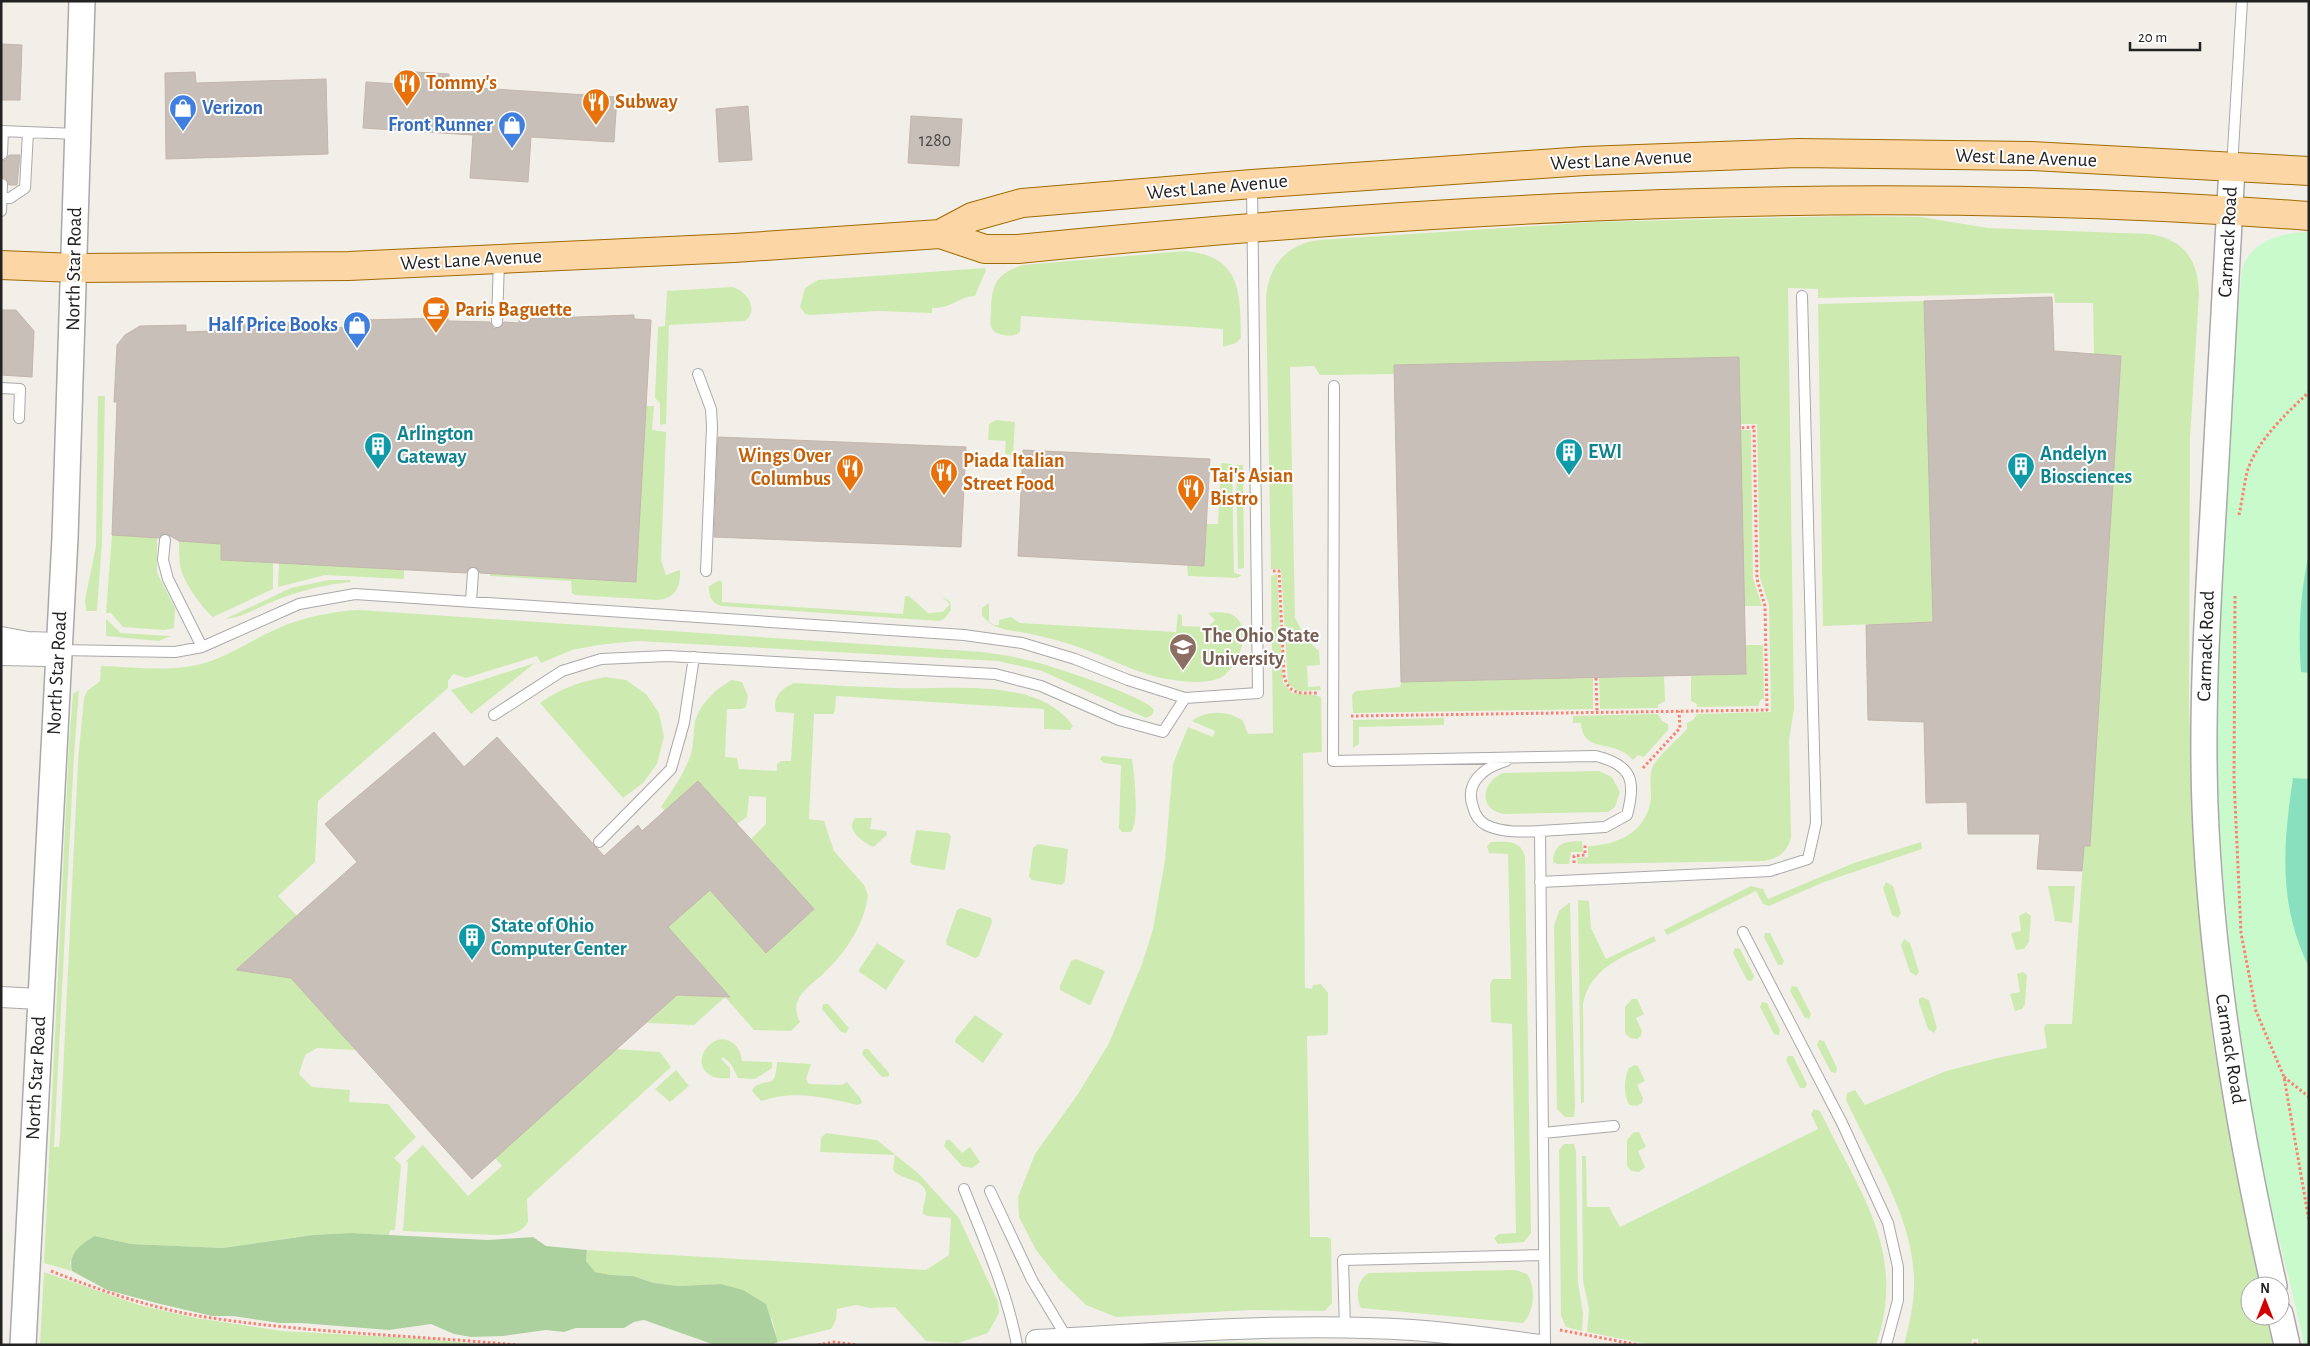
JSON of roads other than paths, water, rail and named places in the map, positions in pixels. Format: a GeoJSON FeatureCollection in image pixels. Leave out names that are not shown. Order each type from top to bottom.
{"type":"FeatureCollection","features":[{"type":"Feature","properties":{"kind":"main road","name":"West Lane Avenue"},"geometry":{"type":"LineString","coordinates":[[940,234],[972,217],[1022,203],[1252,184],[1585,161],[1798,153],[2031,156],[2309,171]]}},
{"type":"Feature","properties":{"kind":"main road","name":"West Lane Avenue"},"geometry":{"type":"LineString","coordinates":[[1,265],[75,268],[349,266],[734,248],[940,234],[985,249],[1018,249],[1424,216],[1552,209],[1800,200],[2044,201],[2230,210],[2309,216]]}},
{"type":"Feature","properties":{"kind":"street","name":"North Star Road"},"geometry":{"type":"LineString","coordinates":[[23,1345],[39,999],[65,547],[82,1]]}},
{"type":"Feature","properties":{"kind":"street","name":"Carmack Road"},"geometry":{"type":"LineString","coordinates":[[2232,168],[2207,599],[2204,695],[2205,806],[2213,925],[2226,1043],[2272,1276]]}},
{"type":"Feature","properties":{"kind":"street"},"geometry":{"type":"LineString","coordinates":[[1,637],[58,650]]}},
{"type":"Feature","properties":{"kind":"street"},"geometry":{"type":"LineString","coordinates":[[1,656],[58,650]]}},
{"type":"Feature","properties":{"kind":"street"},"geometry":{"type":"LineString","coordinates":[[1,997],[39,999]]}},
{"type":"Feature","properties":{"kind":"street"},"geometry":{"type":"LineString","coordinates":[[2283,1326],[2287,1345]]}},
{"type":"Feature","properties":{"kind":"street"},"geometry":{"type":"LineString","coordinates":[[1026,1342],[1255,1328],[1345,1328],[1542,1336]]}},
{"type":"Feature","properties":{"kind":"lane","name":"Carmack Road"},"geometry":{"type":"LineString","coordinates":[[2232,168],[2242,1]]}},
{"type":"Feature","properties":{"kind":"lane"},"geometry":{"type":"LineString","coordinates":[[2,154],[2,131],[77,134]]}},
{"type":"Feature","properties":{"kind":"lane"},"geometry":{"type":"LineString","coordinates":[[1,198],[10,198],[26,188],[28,132]]}},
{"type":"Feature","properties":{"kind":"lane"},"geometry":{"type":"LineString","coordinates":[[1,212],[2,184]]}},
{"type":"Feature","properties":{"kind":"lane"},"geometry":{"type":"LineString","coordinates":[[58,650],[149,654],[202,647],[299,604],[355,594],[964,635],[1013,642],[1075,659],[1128,680],[1185,698],[1258,693],[1252,184]]}},
{"type":"Feature","properties":{"kind":"lane"},"geometry":{"type":"LineString","coordinates":[[498,322],[499,259]]}},
{"type":"Feature","properties":{"kind":"lane"},"geometry":{"type":"LineString","coordinates":[[1540,882],[1770,871],[1808,859],[1816,823],[1802,296]]}},
{"type":"Feature","properties":{"kind":"lane"},"geometry":{"type":"LineString","coordinates":[[698,374],[711,409],[712,427],[706,571]]}},
{"type":"Feature","properties":{"kind":"lane"},"geometry":{"type":"LineString","coordinates":[[1334,386],[1332,761],[1519,757],[1596,756],[1611,759],[1622,767],[1632,780],[1633,794],[1627,815],[1605,827],[1540,831],[1498,830],[1484,824],[1476,816],[1471,803],[1470,793],[1473,782],[1484,770],[1519,757]]}},
{"type":"Feature","properties":{"kind":"lane"},"geometry":{"type":"LineString","coordinates":[[1,388],[20,389],[19,418]]}},
{"type":"Feature","properties":{"kind":"lane"},"geometry":{"type":"LineString","coordinates":[[165,540],[163,560],[168,579],[202,647]]}},
{"type":"Feature","properties":{"kind":"lane"},"geometry":{"type":"LineString","coordinates":[[472,601],[473,573]]}},
{"type":"Feature","properties":{"kind":"lane"},"geometry":{"type":"LineString","coordinates":[[494,715],[562,671],[601,659],[667,656],[995,674],[1041,686],[1119,720],[1163,732],[1185,698]]}},
{"type":"Feature","properties":{"kind":"lane"},"geometry":{"type":"LineString","coordinates":[[599,842],[671,769],[684,724],[694,657]]}},
{"type":"Feature","properties":{"kind":"lane"},"geometry":{"type":"LineString","coordinates":[[1540,831],[1544,1255],[1542,1336],[1545,1345]]}},
{"type":"Feature","properties":{"kind":"lane"},"geometry":{"type":"LineString","coordinates":[[1743,932],[1842,1123],[1888,1223],[1898,1267],[1898,1300],[1886,1345]]}},
{"type":"Feature","properties":{"kind":"lane"},"geometry":{"type":"LineString","coordinates":[[1543,1133],[1614,1126]]}},
{"type":"Feature","properties":{"kind":"lane"},"geometry":{"type":"LineString","coordinates":[[964,1189],[1013,1322],[1026,1342]]}},
{"type":"Feature","properties":{"kind":"lane"},"geometry":{"type":"LineString","coordinates":[[990,1191],[1032,1280],[1067,1338]]}},
{"type":"Feature","properties":{"kind":"lane"},"geometry":{"type":"LineString","coordinates":[[1345,1328],[1343,1260],[1544,1255]]}},
{"type":"Feature","properties":{"kind":"place","name":"Tommy's"},"geometry":{"type":"Point","coordinates":[407,107]}},
{"type":"Feature","properties":{"kind":"place","name":"Subway"},"geometry":{"type":"Point","coordinates":[596,126]}},
{"type":"Feature","properties":{"kind":"place","name":"Verizon"},"geometry":{"type":"Point","coordinates":[183,132]}},
{"type":"Feature","properties":{"kind":"place","name":"Front Runner"},"geometry":{"type":"Point","coordinates":[512,149]}},
{"type":"Feature","properties":{"kind":"place","name":"Paris Baguette"},"geometry":{"type":"Point","coordinates":[436,334]}},
{"type":"Feature","properties":{"kind":"place","name":"Half Price Books"},"geometry":{"type":"Point","coordinates":[357,349]}},
{"type":"Feature","properties":{"kind":"place","name":"Arlington Gateway"},"geometry":{"type":"Point","coordinates":[378,470]}},
{"type":"Feature","properties":{"kind":"place","name":"EWI"},"geometry":{"type":"Point","coordinates":[1569,476]}},
{"type":"Feature","properties":{"kind":"place","name":"Andelyn Biosciences"},"geometry":{"type":"Point","coordinates":[2021,490]}},
{"type":"Feature","properties":{"kind":"place","name":"Wings Over Columbus"},"geometry":{"type":"Point","coordinates":[850,492]}},
{"type":"Feature","properties":{"kind":"place","name":"Piada Italian Street Food"},"geometry":{"type":"Point","coordinates":[944,496]}},
{"type":"Feature","properties":{"kind":"place","name":"Tai's Asian Bistro"},"geometry":{"type":"Point","coordinates":[1191,512]}},
{"type":"Feature","properties":{"kind":"place","name":"The Ohio State University"},"geometry":{"type":"Point","coordinates":[1183,671]}},
{"type":"Feature","properties":{"kind":"place","name":"State of Ohio Computer Center"},"geometry":{"type":"Point","coordinates":[472,961]}}]}
